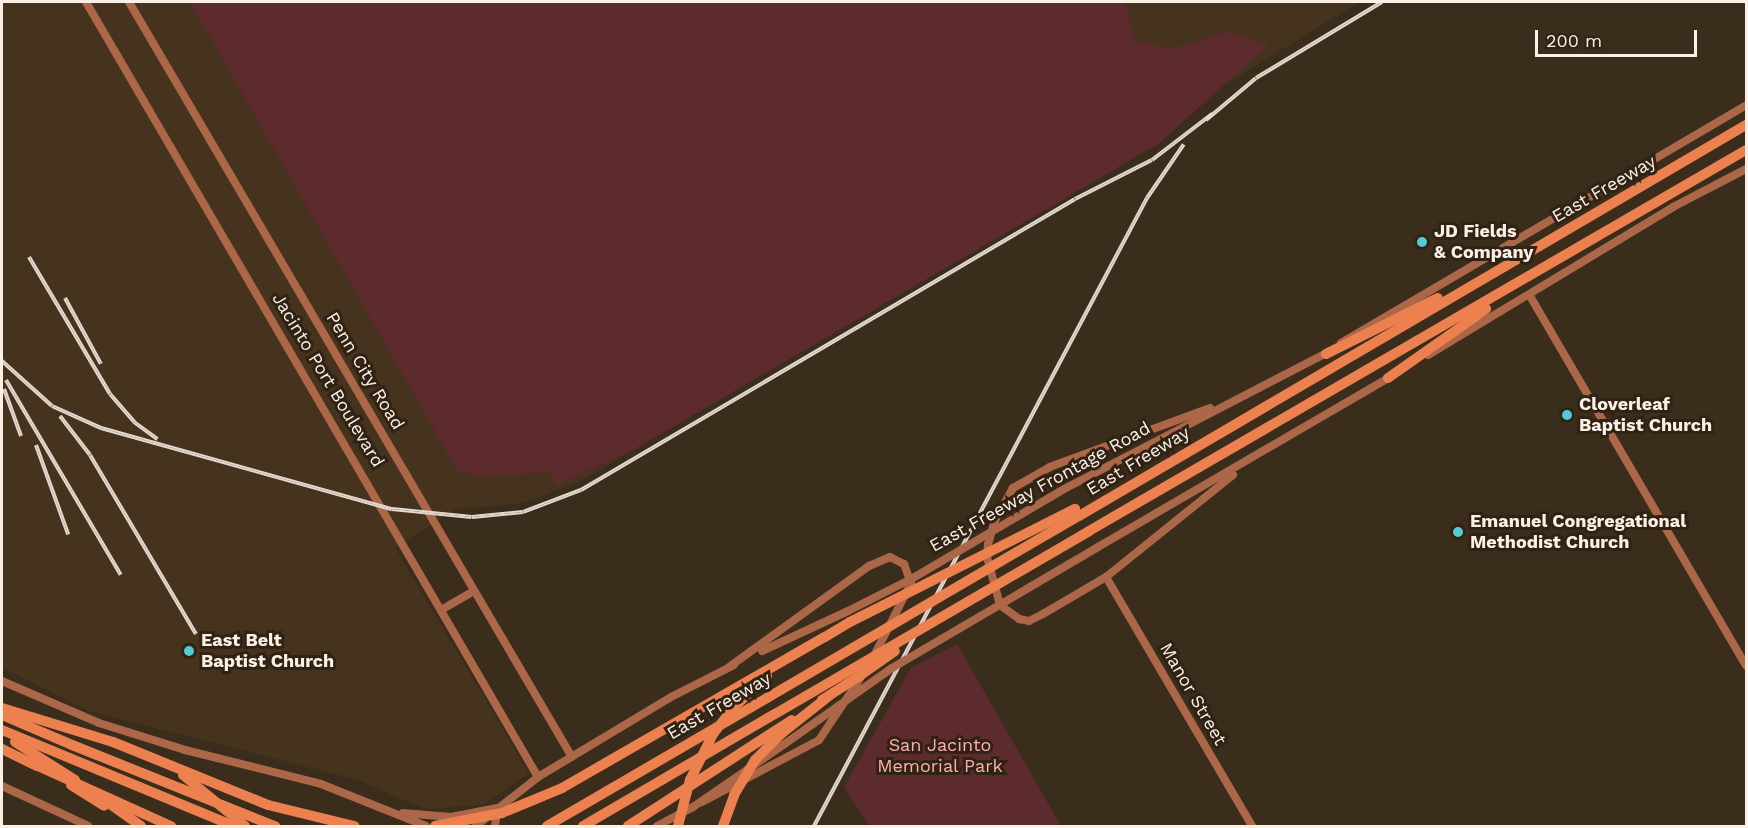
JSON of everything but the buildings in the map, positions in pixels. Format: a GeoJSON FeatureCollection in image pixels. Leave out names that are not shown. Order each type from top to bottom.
{"type":"FeatureCollection","features":[{"type":"Feature","properties":{"kind":"highway","name":"East Freeway"},"geometry":{"type":"LineString","coordinates":[[547,826],[767,698],[1077,512],[1746,125]]}},
{"type":"Feature","properties":{"kind":"highway","name":"East Freeway"},"geometry":{"type":"LineString","coordinates":[[583,826],[1746,150]]}},
{"type":"Feature","properties":{"kind":"highway"},"geometry":{"type":"LineString","coordinates":[[1326,354],[1511,262]]}},
{"type":"Feature","properties":{"kind":"highway"},"geometry":{"type":"LineString","coordinates":[[1388,378],[1526,279]]}},
{"type":"Feature","properties":{"kind":"highway"},"geometry":{"type":"LineString","coordinates":[[435,826],[502,813],[562,788],[825,637],[1077,512]]}},
{"type":"Feature","properties":{"kind":"highway"},"geometry":{"type":"LineString","coordinates":[[628,826],[829,696],[963,605]]}},
{"type":"Feature","properties":{"kind":"highway"},"geometry":{"type":"LineString","coordinates":[[678,826],[690,780],[720,724],[760,682],[825,637]]}},
{"type":"Feature","properties":{"kind":"highway"},"geometry":{"type":"LineString","coordinates":[[723,826],[734,795],[755,760],[782,733],[829,696]]}},
{"type":"Feature","properties":{"kind":"highway"},"geometry":{"type":"LineString","coordinates":[[2,708],[166,763],[268,805],[354,826]]}},
{"type":"Feature","properties":{"kind":"highway"},"geometry":{"type":"LineString","coordinates":[[2,715],[275,826]]}},
{"type":"Feature","properties":{"kind":"highway"},"geometry":{"type":"LineString","coordinates":[[2,732],[234,826]]}},
{"type":"Feature","properties":{"kind":"highway"},"geometry":{"type":"LineString","coordinates":[[2,732],[141,826]]}},
{"type":"Feature","properties":{"kind":"highway"},"geometry":{"type":"LineString","coordinates":[[2,749],[171,826]]}},
{"type":"Feature","properties":{"kind":"highway"},"geometry":{"type":"LineString","coordinates":[[29,762],[92,797],[130,826]]}},
{"type":"Feature","properties":{"kind":"highway"},"geometry":{"type":"LineString","coordinates":[[166,763],[213,796],[245,826]]}},
{"type":"Feature","properties":{"kind":"main road","name":"Jacinto Port Boulevard"},"geometry":{"type":"LineString","coordinates":[[86,2],[538,777]]}},
{"type":"Feature","properties":{"kind":"main road","name":"Penn City Road"},"geometry":{"type":"LineString","coordinates":[[129,2],[572,757]]}},
{"type":"Feature","properties":{"kind":"main road","name":"East Freeway Frontage Road"},"geometry":{"type":"LineString","coordinates":[[476,826],[538,777],[729,667],[914,578],[1064,489],[1326,354],[1347,337],[1746,105]]}},
{"type":"Feature","properties":{"kind":"main road"},"geometry":{"type":"LineString","coordinates":[[702,802],[892,668],[1098,547],[1249,462],[1530,296],[1673,207],[1746,169]]}},
{"type":"Feature","properties":{"kind":"main road"},"geometry":{"type":"LineString","coordinates":[[1530,296],[1746,666]]}},
{"type":"Feature","properties":{"kind":"main road"},"geometry":{"type":"LineString","coordinates":[[1249,462],[1106,577],[1029,621],[1019,619],[1000,605],[987,557],[988,544],[995,520],[1013,488],[1050,467],[1250,394]]}},
{"type":"Feature","properties":{"kind":"main road"},"geometry":{"type":"LineString","coordinates":[[657,826],[764,772],[825,735],[905,602],[911,583],[910,573],[898,559],[879,560],[729,667]]}},
{"type":"Feature","properties":{"kind":"main road","name":"Manor Street"},"geometry":{"type":"LineString","coordinates":[[1106,577],[1252,826]]}},
{"type":"Feature","properties":{"kind":"main road"},"geometry":{"type":"LineString","coordinates":[[441,610],[474,591]]}},
{"type":"Feature","properties":{"kind":"main road"},"geometry":{"type":"LineString","coordinates":[[2,681],[99,723],[185,750],[321,784],[426,826]]}},
{"type":"Feature","properties":{"kind":"main road"},"geometry":{"type":"LineString","coordinates":[[2,786],[88,826]]}},
{"type":"Feature","properties":{"kind":"main road"},"geometry":{"type":"LineString","coordinates":[[393,812],[451,817],[498,808],[495,826]]}},
{"type":"Feature","properties":{"kind":"main road"},"geometry":{"type":"LineString","coordinates":[[407,818],[417,826]]}},
{"type":"Feature","properties":{"kind":"shaded area"},"geometry":{"type":"Polygon","coordinates":[[[2,2],[1359,2],[1214,91],[1158,144],[577,483],[523,503],[456,509],[395,548],[529,773],[483,805],[426,809],[358,780],[86,710],[2,667],[2,2]]]}},
{"type":"Feature","properties":{"kind":"green space"},"geometry":{"type":"Polygon","coordinates":[[[190,2],[1125,2],[1134,40],[1171,49],[1229,31],[1269,45],[1158,144],[635,449],[557,485],[550,472],[479,477],[457,470],[190,2]]]}},
{"type":"Feature","properties":{"kind":"green space","name":"San Jacinto Memorial Park"},"geometry":{"type":"Polygon","coordinates":[[[957,644],[1061,826],[869,826],[844,787],[911,668],[957,644]]]}},
{"type":"Feature","properties":{"kind":"railway"},"geometry":{"type":"LineString","coordinates":[[1206,120],[1256,78],[1382,2]]}},
{"type":"Feature","properties":{"kind":"railway"},"geometry":{"type":"LineString","coordinates":[[2,361],[52,406],[101,428],[392,509],[472,517],[523,512],[581,490],[1075,199],[1152,160],[1212,114]]}},
{"type":"Feature","properties":{"kind":"railway"},"geometry":{"type":"LineString","coordinates":[[814,826],[1147,198],[1184,144]]}},
{"type":"Feature","properties":{"kind":"railway"},"geometry":{"type":"LineString","coordinates":[[29,257],[110,394],[134,422],[157,439]]}},
{"type":"Feature","properties":{"kind":"railway"},"geometry":{"type":"LineString","coordinates":[[65,298],[101,364]]}},
{"type":"Feature","properties":{"kind":"railway"},"geometry":{"type":"LineString","coordinates":[[6,380],[121,575]]}},
{"type":"Feature","properties":{"kind":"railway"},"geometry":{"type":"LineString","coordinates":[[4,389],[21,436]]}},
{"type":"Feature","properties":{"kind":"railway"},"geometry":{"type":"LineString","coordinates":[[60,416],[90,455],[196,634]]}},
{"type":"Feature","properties":{"kind":"railway"},"geometry":{"type":"LineString","coordinates":[[36,445],[68,534]]}},
{"type":"Feature","properties":{"kind":"place","name":"JD Fields & Company"},"geometry":{"type":"Point","coordinates":[1422,242]}},
{"type":"Feature","properties":{"kind":"place","name":"Cloverleaf Baptist Church"},"geometry":{"type":"Point","coordinates":[1567,415]}},
{"type":"Feature","properties":{"kind":"place","name":"Emanuel Congregational Methodist Church"},"geometry":{"type":"Point","coordinates":[1458,532]}},
{"type":"Feature","properties":{"kind":"place","name":"East Belt Baptist Church"},"geometry":{"type":"Point","coordinates":[189,651]}}]}
